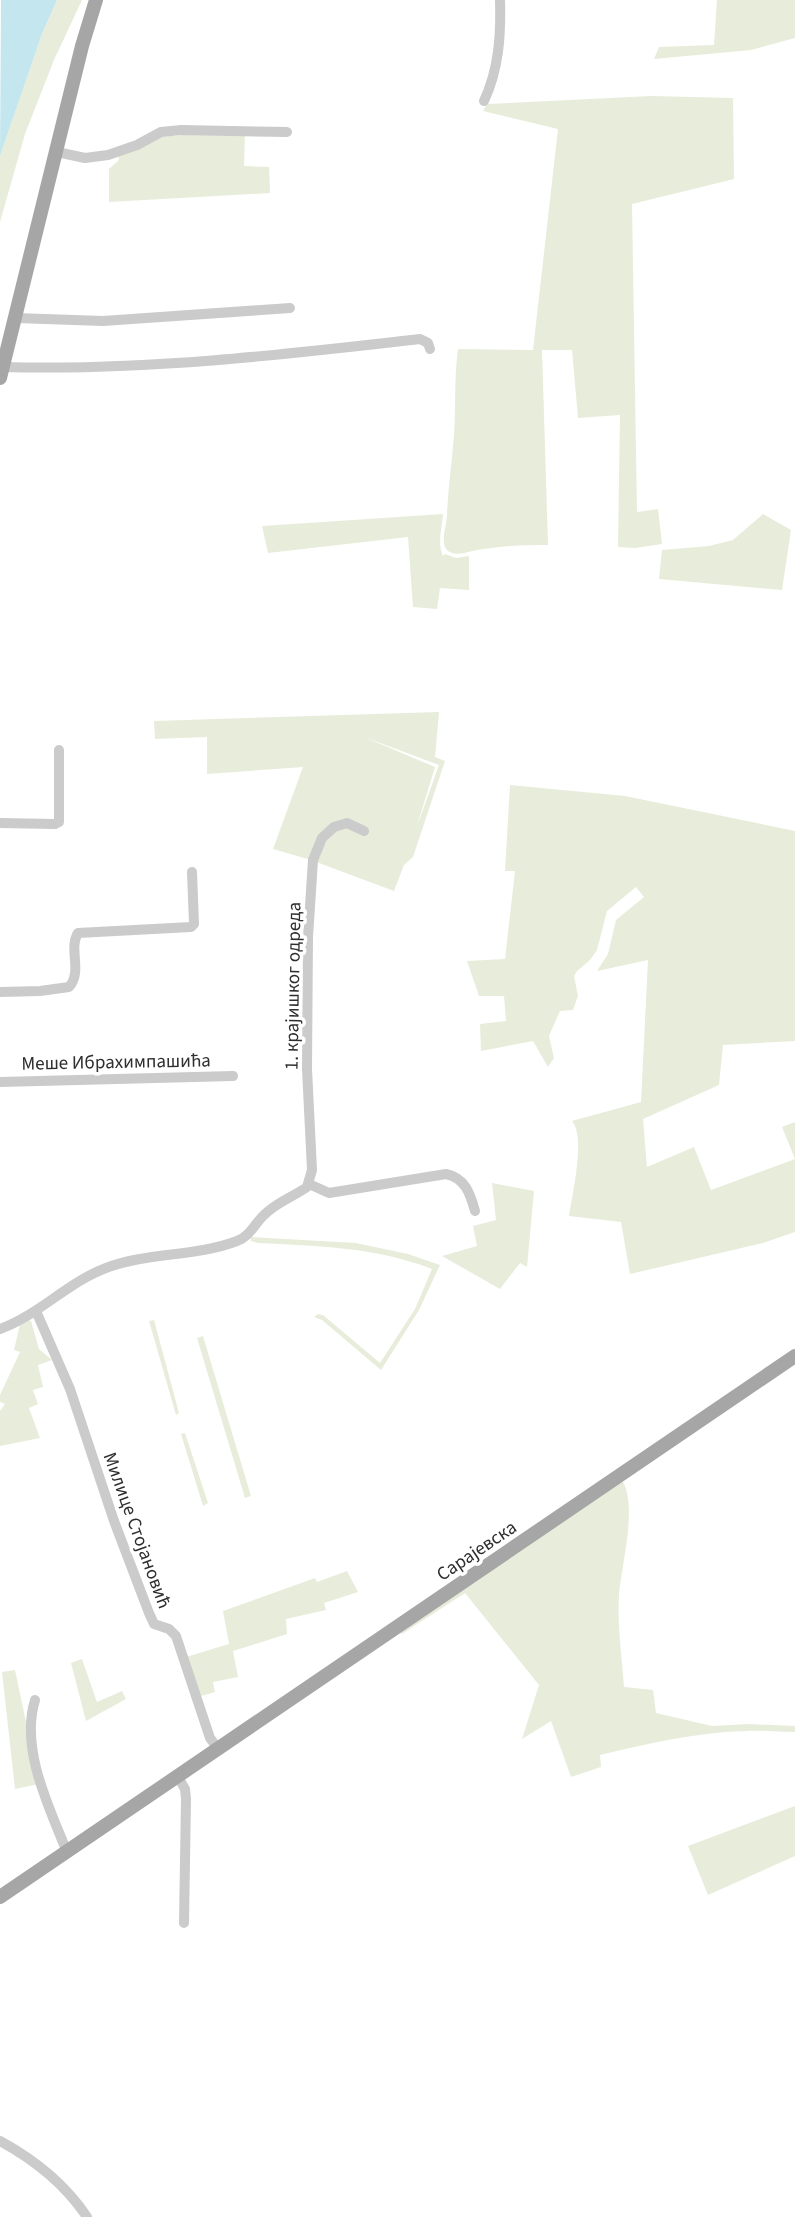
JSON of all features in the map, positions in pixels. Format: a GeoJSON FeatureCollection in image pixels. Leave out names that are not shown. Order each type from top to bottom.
{"type":"FeatureCollection","features":[{"type":"Feature","properties":{"kind":"main road"},"geometry":{"type":"LineString","coordinates":[[2,372],[96,0]]}},
{"type":"Feature","properties":{"kind":"main road","name":"Сарајевска"},"geometry":{"type":"LineString","coordinates":[[0,1898],[795,1356]]}},
{"type":"Feature","properties":{"kind":"street"},"geometry":{"type":"LineString","coordinates":[[484,101],[498,57],[500,0]]}},
{"type":"Feature","properties":{"kind":"street"},"geometry":{"type":"LineString","coordinates":[[57,152],[85,158],[108,155],[138,145],[161,132],[181,130],[287,132]]}},
{"type":"Feature","properties":{"kind":"street"},"geometry":{"type":"LineString","coordinates":[[16,318],[103,321],[290,308]]}},
{"type":"Feature","properties":{"kind":"street"},"geometry":{"type":"LineString","coordinates":[[2,372],[93,368],[327,350],[420,339],[428,343],[430,349]]}},
{"type":"Feature","properties":{"kind":"street"},"geometry":{"type":"LineString","coordinates":[[0,823],[59,822],[59,750]]}},
{"type":"Feature","properties":{"kind":"street","name":"1. крајишког одреда"},"geometry":{"type":"LineString","coordinates":[[309,1184],[313,1159],[307,1069],[308,937],[313,860],[323,838],[334,827],[347,823],[364,831]]}},
{"type":"Feature","properties":{"kind":"street"},"geometry":{"type":"LineString","coordinates":[[0,992],[69,987],[76,976],[75,943],[78,933],[191,927],[194,923],[192,872]]}},
{"type":"Feature","properties":{"kind":"street","name":"Меше Ибрахимпашића"},"geometry":{"type":"LineString","coordinates":[[0,1082],[233,1076]]}},
{"type":"Feature","properties":{"kind":"street"},"geometry":{"type":"LineString","coordinates":[[0,1329],[36,1311],[107,1267],[143,1258],[213,1247],[244,1238],[276,1205],[309,1184],[325,1193],[335,1193],[446,1174],[466,1186],[475,1211]]}},
{"type":"Feature","properties":{"kind":"street","name":"Милице Стојановић"},"geometry":{"type":"LineString","coordinates":[[36,1311],[70,1389],[114,1521],[149,1613],[155,1624],[169,1629],[176,1636],[210,1738],[219,1751]]}},
{"type":"Feature","properties":{"kind":"street"},"geometry":{"type":"LineString","coordinates":[[35,1700],[30,1722],[36,1762],[67,1852]]}},
{"type":"Feature","properties":{"kind":"street"},"geometry":{"type":"LineString","coordinates":[[178,1777],[185,1789],[186,1799],[184,1923]]}},
{"type":"Feature","properties":{"kind":"street"},"geometry":{"type":"LineString","coordinates":[[0,2141],[21,2152],[52,2176],[87,2217]]}},
{"type":"Feature","properties":{"kind":"green space"},"geometry":{"type":"Polygon","coordinates":[[[57,0],[82,0],[54,60],[25,134],[0,222],[0,156],[42,34],[57,0]]]}},
{"type":"Feature","properties":{"kind":"green space"},"geometry":{"type":"Polygon","coordinates":[[[717,0],[795,0],[795,38],[751,50],[654,59],[659,47],[714,45],[717,0]]]}},
{"type":"Feature","properties":{"kind":"green space"},"geometry":{"type":"Polygon","coordinates":[[[651,96],[733,98],[734,179],[632,204],[637,512],[658,509],[662,544],[635,548],[618,547],[620,415],[578,418],[572,350],[542,350],[548,545],[498,547],[460,554],[450,552],[445,548],[444,539],[454,435],[458,349],[533,350],[558,129],[483,111],[487,104],[651,96]]]}},
{"type":"Feature","properties":{"kind":"green space"},"geometry":{"type":"Polygon","coordinates":[[[245,131],[244,166],[269,167],[270,193],[109,202],[109,169],[119,160],[118,154],[155,137],[245,131]]]}},
{"type":"Feature","properties":{"kind":"green space"},"geometry":{"type":"Polygon","coordinates":[[[443,514],[441,551],[443,556],[469,556],[469,590],[440,588],[437,609],[413,607],[408,537],[268,553],[262,526],[443,514]]]}},
{"type":"Feature","properties":{"kind":"green space"},"geometry":{"type":"Polygon","coordinates":[[[763,514],[791,530],[782,590],[659,579],[662,550],[709,546],[733,540],[763,514]]]}},
{"type":"Feature","properties":{"kind":"green space"},"geometry":{"type":"Polygon","coordinates":[[[439,712],[435,757],[445,761],[413,857],[404,865],[394,891],[273,849],[303,767],[207,774],[207,737],[155,739],[154,721],[439,712]],[[364,737],[435,767],[416,829],[439,765],[364,737]]]}},
{"type":"Feature","properties":{"kind":"green space"},"geometry":{"type":"Polygon","coordinates":[[[510,785],[625,796],[795,831],[795,1041],[723,1045],[719,1085],[643,1119],[647,1167],[694,1147],[711,1190],[795,1159],[795,1232],[763,1243],[630,1274],[621,1222],[569,1216],[578,1153],[576,1129],[572,1121],[641,1102],[648,960],[597,971],[608,954],[616,920],[644,897],[636,887],[607,911],[597,950],[574,976],[578,996],[573,1010],[560,1011],[549,1036],[554,1058],[548,1067],[533,1041],[481,1051],[480,1024],[506,1021],[504,996],[479,996],[467,961],[505,959],[515,871],[505,871],[510,785]]]}},
{"type":"Feature","properties":{"kind":"green space"},"geometry":{"type":"Polygon","coordinates":[[[795,1122],[795,1159],[782,1127],[795,1122]]]}},
{"type":"Feature","properties":{"kind":"green space"},"geometry":{"type":"Polygon","coordinates":[[[492,1183],[534,1191],[527,1267],[520,1263],[500,1289],[442,1256],[477,1246],[473,1226],[496,1220],[492,1183]]]}},
{"type":"Feature","properties":{"kind":"green space"},"geometry":{"type":"Polygon","coordinates":[[[251,1237],[356,1243],[408,1254],[440,1265],[419,1310],[381,1370],[322,1320],[314,1317],[323,1315],[380,1363],[415,1309],[432,1269],[368,1252],[258,1243],[251,1241],[251,1237]]]}},
{"type":"Feature","properties":{"kind":"green space"},"geometry":{"type":"Polygon","coordinates":[[[21,1320],[31,1321],[39,1349],[52,1360],[38,1365],[43,1387],[33,1390],[38,1404],[29,1408],[40,1438],[0,1446],[0,1411],[5,1404],[0,1402],[0,1395],[20,1352],[14,1350],[21,1320]]]}},
{"type":"Feature","properties":{"kind":"green space"},"geometry":{"type":"Polygon","coordinates":[[[154,1320],[179,1413],[176,1415],[149,1321],[154,1320]]]}},
{"type":"Feature","properties":{"kind":"green space"},"geometry":{"type":"Polygon","coordinates":[[[203,1336],[251,1496],[245,1498],[197,1338],[203,1336]]]}},
{"type":"Feature","properties":{"kind":"green space"},"geometry":{"type":"Polygon","coordinates":[[[185,1433],[208,1503],[203,1506],[181,1434],[185,1433]]]}},
{"type":"Feature","properties":{"kind":"green space"},"geometry":{"type":"Polygon","coordinates":[[[621,1479],[629,1503],[619,1606],[624,1687],[653,1690],[656,1713],[712,1726],[795,1726],[795,1732],[727,1732],[654,1743],[600,1755],[601,1767],[571,1777],[551,1721],[522,1739],[539,1685],[465,1593],[402,1634],[398,1631],[621,1479]]]}},
{"type":"Feature","properties":{"kind":"green space"},"geometry":{"type":"Polygon","coordinates":[[[347,1571],[358,1592],[324,1603],[326,1610],[286,1619],[287,1634],[233,1651],[238,1677],[213,1682],[215,1692],[198,1697],[186,1657],[229,1644],[223,1611],[315,1578],[317,1582],[347,1571]]]}},
{"type":"Feature","properties":{"kind":"green space"},"geometry":{"type":"Polygon","coordinates":[[[82,1659],[97,1702],[122,1691],[126,1699],[86,1721],[71,1663],[82,1659]]]}},
{"type":"Feature","properties":{"kind":"green space"},"geometry":{"type":"Polygon","coordinates":[[[15,1670],[39,1784],[15,1789],[2,1672],[15,1670]]]}},
{"type":"Feature","properties":{"kind":"green space"},"geometry":{"type":"Polygon","coordinates":[[[795,1806],[795,1856],[708,1895],[688,1846],[795,1806]]]}},
{"type":"Feature","properties":{"kind":"water"},"geometry":{"type":"Polygon","coordinates":[[[1,0],[57,0],[42,34],[0,156],[1,0]]]}}]}
